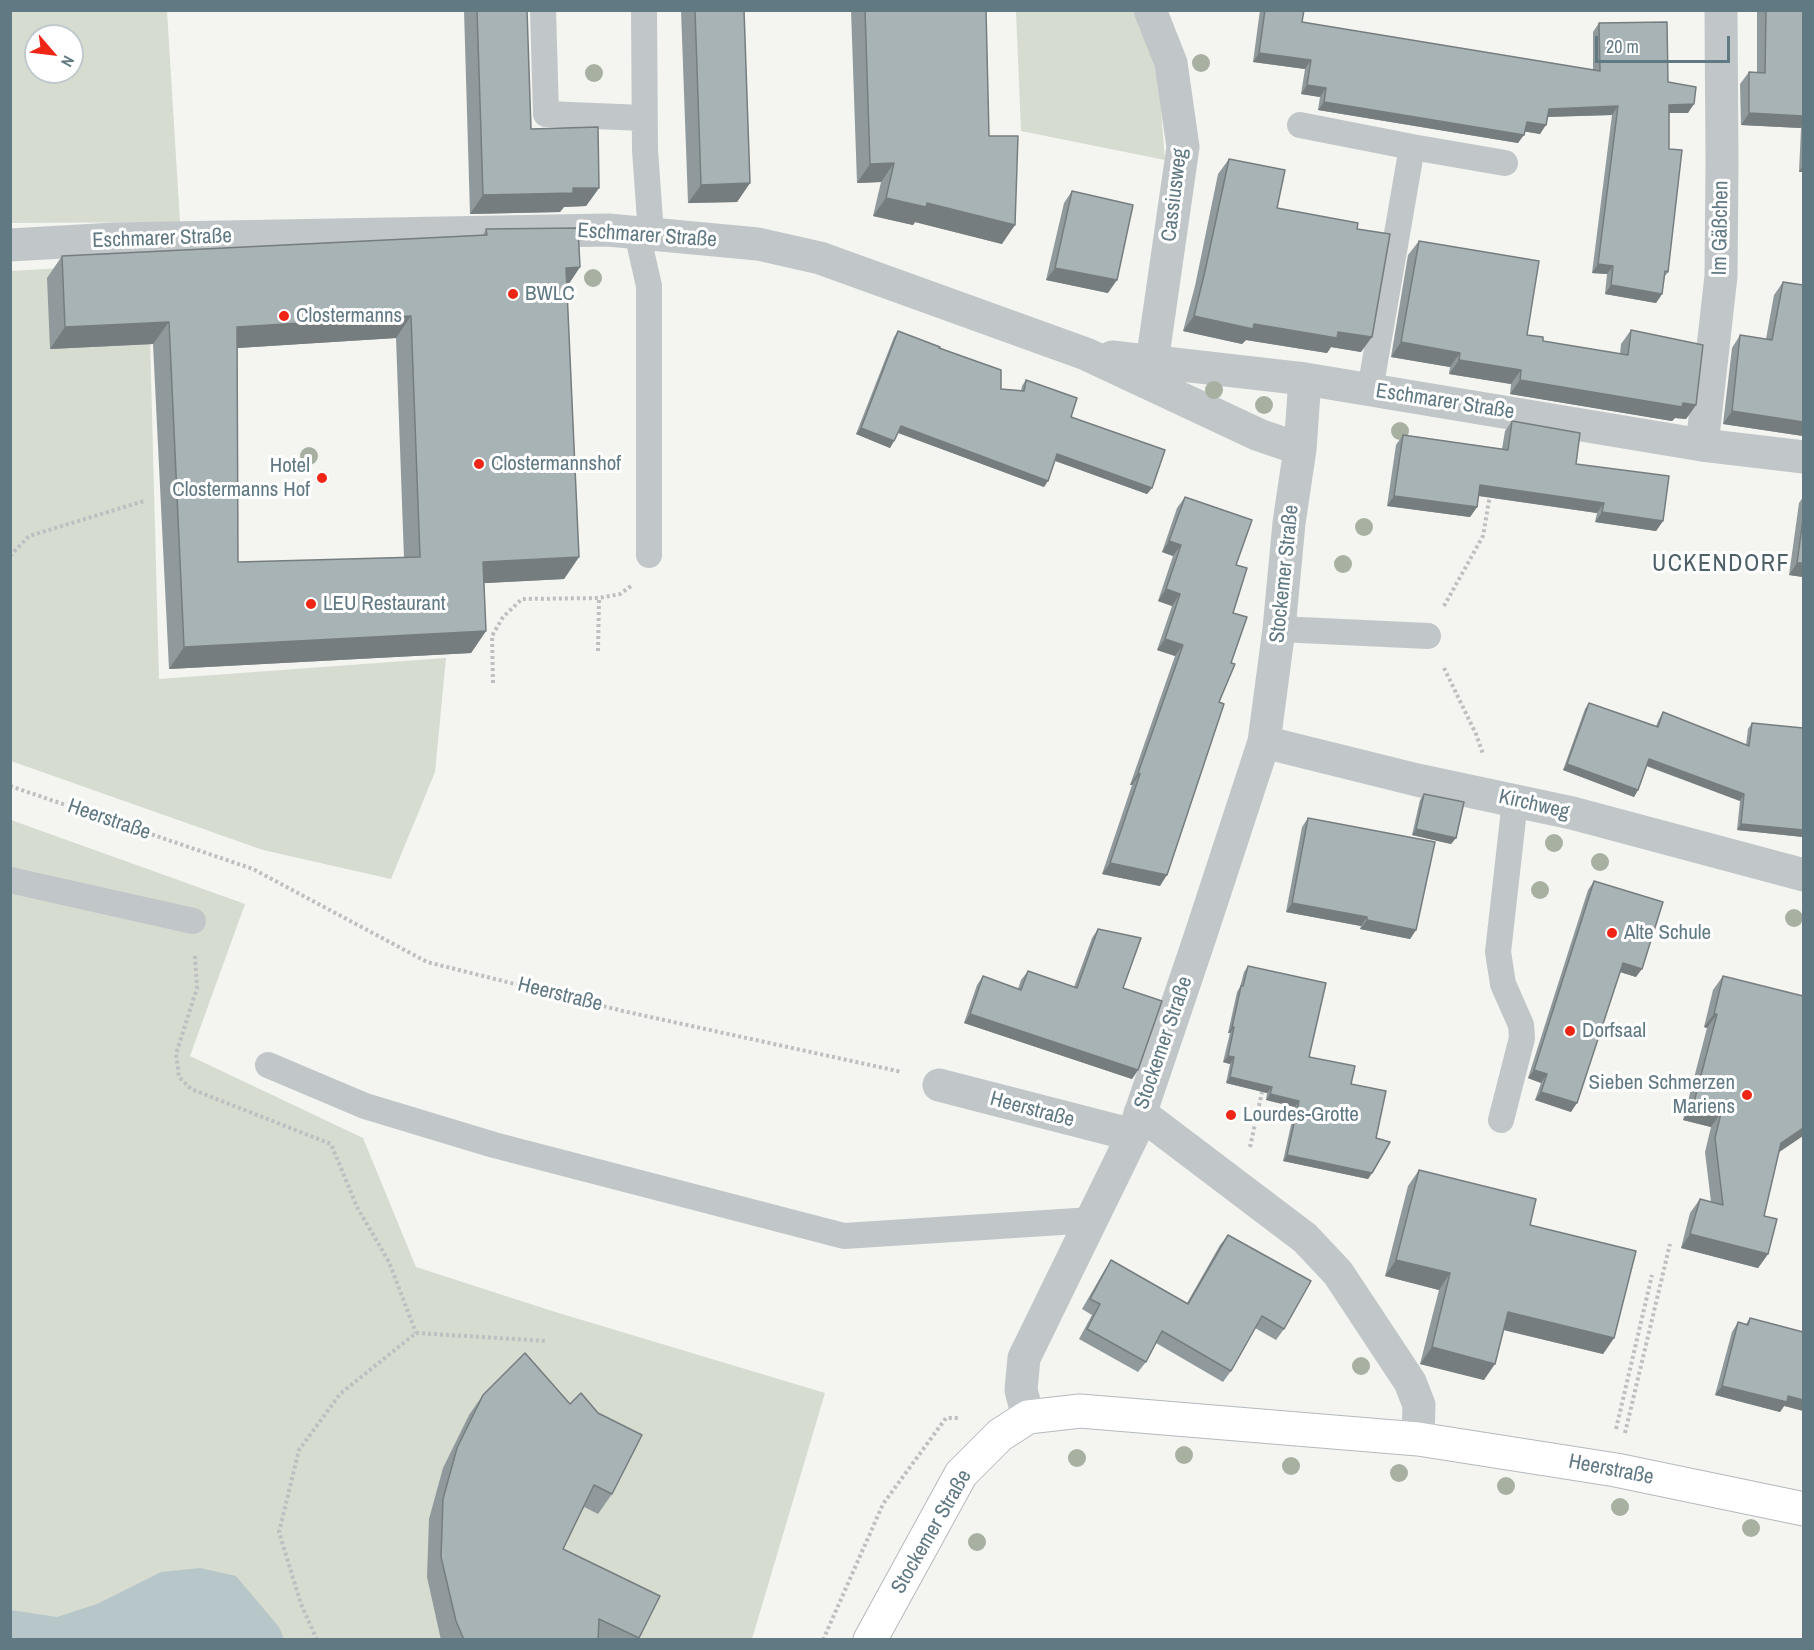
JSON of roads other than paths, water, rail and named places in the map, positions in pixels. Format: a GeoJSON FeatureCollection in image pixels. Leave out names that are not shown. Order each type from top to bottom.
{"type":"FeatureCollection","features":[{"type":"Feature","properties":{"kind":"main road","name":"Heerstraße"},"geometry":{"type":"LineString","coordinates":[[1028,1417],[1080,1411],[1418,1439],[1545,1458],[1803,1509]]}},
{"type":"Feature","properties":{"kind":"main road","name":"Stockemer Straße"},"geometry":{"type":"LineString","coordinates":[[870,1640],[961,1474],[1000,1435],[1028,1417]]}},
{"type":"Feature","properties":{"kind":"street","name":"Cassiusweg"},"geometry":{"type":"LineString","coordinates":[[1150,10],[1171,63],[1182,147],[1151,372]]}},
{"type":"Feature","properties":{"kind":"street","name":"Im Gäßchen"},"geometry":{"type":"LineString","coordinates":[[1702,445],[1721,276],[1721,10]]}},
{"type":"Feature","properties":{"kind":"street","name":"Eschmarer Straße"},"geometry":{"type":"LineString","coordinates":[[10,245],[115,239],[608,230],[758,244],[820,258],[1086,354],[1151,372],[1305,379],[1702,445],[1803,457]]}},
{"type":"Feature","properties":{"kind":"street","name":"Eschmarer Straße"},"geometry":{"type":"LineString","coordinates":[[1151,372],[1259,435],[1300,449]]}},
{"type":"Feature","properties":{"kind":"street","name":"Stockemer Straße"},"geometry":{"type":"LineString","coordinates":[[1028,1417],[1022,1390],[1024,1358],[1136,1124],[1264,742],[1300,449],[1305,379]]}},
{"type":"Feature","properties":{"kind":"street","name":"Kirchweg"},"geometry":{"type":"LineString","coordinates":[[1264,742],[1572,813],[1803,875]]}},
{"type":"Feature","properties":{"kind":"street","name":"Heerstraße"},"geometry":{"type":"LineString","coordinates":[[939,1085],[1136,1124],[1241,1189],[1305,1238],[1338,1273],[1410,1382],[1419,1405],[1418,1439]]}},
{"type":"Feature","properties":{"kind":"lane"},"geometry":{"type":"LineString","coordinates":[[543,10],[546,114],[644,118]]}},
{"type":"Feature","properties":{"kind":"lane"},"geometry":{"type":"LineString","coordinates":[[644,10],[644,233],[649,286],[650,555]]}},
{"type":"Feature","properties":{"kind":"lane"},"geometry":{"type":"LineString","coordinates":[[1300,125],[1505,163]]}},
{"type":"Feature","properties":{"kind":"lane"},"geometry":{"type":"LineString","coordinates":[[1370,390],[1412,147]]}},
{"type":"Feature","properties":{"kind":"lane"},"geometry":{"type":"LineString","coordinates":[[1279,629],[1428,636]]}},
{"type":"Feature","properties":{"kind":"lane"},"geometry":{"type":"LineString","coordinates":[[1501,1120],[1521,1038],[1521,1025],[1503,984],[1498,952],[1515,801]]}},
{"type":"Feature","properties":{"kind":"lane"},"geometry":{"type":"LineString","coordinates":[[10,880],[193,921]]}},
{"type":"Feature","properties":{"kind":"lane"},"geometry":{"type":"LineString","coordinates":[[268,1065],[365,1106],[474,1139],[844,1236],[1092,1220]]}},
{"type":"Feature","properties":{"kind":"place","name":"BWLC"},"geometry":{"type":"Point","coordinates":[513,294]}},
{"type":"Feature","properties":{"kind":"place","name":"Clostermanns"},"geometry":{"type":"Point","coordinates":[284,316]}},
{"type":"Feature","properties":{"kind":"place","name":"Clostermannshof"},"geometry":{"type":"Point","coordinates":[479,464]}},
{"type":"Feature","properties":{"kind":"place","name":"Hotel Clostermanns Hof"},"geometry":{"type":"Point","coordinates":[322,478]}},
{"type":"Feature","properties":{"kind":"place","name":"LEU Restaurant"},"geometry":{"type":"Point","coordinates":[311,604]}},
{"type":"Feature","properties":{"kind":"place","name":"Alte Schule"},"geometry":{"type":"Point","coordinates":[1612,933]}},
{"type":"Feature","properties":{"kind":"place","name":"Dorfsaal"},"geometry":{"type":"Point","coordinates":[1570,1031]}},
{"type":"Feature","properties":{"kind":"place","name":"Sieben Schmerzen Mariens"},"geometry":{"type":"Point","coordinates":[1747,1095]}},
{"type":"Feature","properties":{"kind":"place","name":"Lourdes-Grotte"},"geometry":{"type":"Point","coordinates":[1231,1115]}},
{"type":"Feature","properties":{"kind":"district","name":"UCKENDORF"},"geometry":{"type":"Point","coordinates":[1721,565]}}]}
